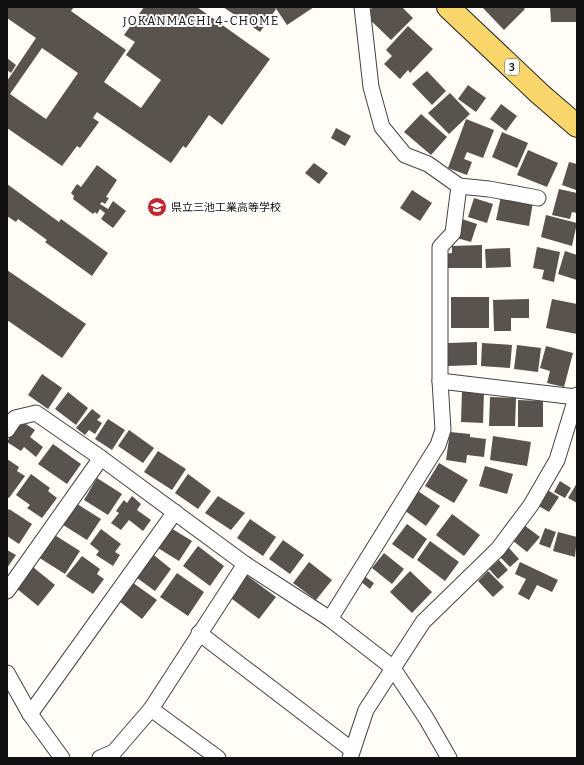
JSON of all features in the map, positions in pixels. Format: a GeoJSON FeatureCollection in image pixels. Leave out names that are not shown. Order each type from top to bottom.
{"type":"FeatureCollection","features":[{"type":"Feature","properties":{"kind":"main road","name":"3"},"geometry":{"type":"LineString","coordinates":[[448,7],[540,94],[577,126]]}},
{"type":"Feature","properties":{"kind":"street"},"geometry":{"type":"LineString","coordinates":[[362,7],[371,87],[382,127],[405,155],[428,164],[459,186],[489,189],[538,198]]}},
{"type":"Feature","properties":{"kind":"street"},"geometry":{"type":"LineString","coordinates":[[330,619],[438,445],[443,430],[440,381],[440,247],[453,233],[459,186]]}},
{"type":"Feature","properties":{"kind":"street"},"geometry":{"type":"LineString","coordinates":[[199,633],[351,754],[366,710],[392,667],[423,622],[498,549],[531,505],[557,460],[577,396],[440,381]]}},
{"type":"Feature","properties":{"kind":"street"},"geometry":{"type":"LineString","coordinates":[[7,430],[15,418],[36,413],[101,458],[245,564],[330,619],[392,667],[426,718],[449,758]]}},
{"type":"Feature","properties":{"kind":"street"},"geometry":{"type":"LineString","coordinates":[[7,591],[101,458]]}},
{"type":"Feature","properties":{"kind":"street"},"geometry":{"type":"LineString","coordinates":[[30,714],[175,512]]}},
{"type":"Feature","properties":{"kind":"street"},"geometry":{"type":"LineString","coordinates":[[100,758],[114,752],[151,709],[245,564]]}},
{"type":"Feature","properties":{"kind":"street"},"geometry":{"type":"LineString","coordinates":[[7,673],[30,714],[62,758]]}},
{"type":"Feature","properties":{"kind":"street"},"geometry":{"type":"LineString","coordinates":[[151,709],[218,758]]}},
{"type":"Feature","properties":{"kind":"building"},"geometry":{"type":"Polygon","coordinates":[[[7,7],[74,7],[71,11],[126,50],[104,82],[141,108],[161,80],[126,55],[135,42],[124,35],[144,7],[197,7],[270,59],[222,125],[209,115],[186,148],[183,146],[171,163],[97,112],[93,118],[99,122],[80,148],[77,146],[62,166],[7,128],[7,81],[36,38],[7,18],[7,7]],[[42,48],[10,94],[46,119],[78,73],[42,48]]]}},
{"type":"Feature","properties":{"kind":"building"},"geometry":{"type":"Polygon","coordinates":[[[223,7],[274,7],[276,9],[260,32],[223,7]]]}},
{"type":"Feature","properties":{"kind":"building"},"geometry":{"type":"Polygon","coordinates":[[[275,7],[314,7],[287,25],[275,7]]]}},
{"type":"Feature","properties":{"kind":"building"},"geometry":{"type":"Polygon","coordinates":[[[370,7],[402,7],[413,18],[391,40],[365,15],[372,8],[370,7]]]}},
{"type":"Feature","properties":{"kind":"building"},"geometry":{"type":"Polygon","coordinates":[[[523,7],[525,9],[504,30],[483,8],[523,7]]]}},
{"type":"Feature","properties":{"kind":"building"},"geometry":{"type":"Polygon","coordinates":[[[550,7],[577,7],[577,22],[551,22],[550,7]]]}},
{"type":"Feature","properties":{"kind":"building"},"geometry":{"type":"Polygon","coordinates":[[[408,26],[433,49],[410,73],[408,70],[400,79],[384,64],[392,56],[386,50],[408,26]]]}},
{"type":"Feature","properties":{"kind":"building"},"geometry":{"type":"Polygon","coordinates":[[[7,58],[16,65],[11,73],[7,70],[7,58]]]}},
{"type":"Feature","properties":{"kind":"building"},"geometry":{"type":"Polygon","coordinates":[[[427,71],[446,91],[432,105],[412,84],[427,71]]]}},
{"type":"Feature","properties":{"kind":"building"},"geometry":{"type":"Polygon","coordinates":[[[468,85],[486,98],[476,112],[458,99],[468,85]]]}},
{"type":"Feature","properties":{"kind":"building"},"geometry":{"type":"Polygon","coordinates":[[[450,93],[470,114],[449,134],[428,113],[450,93]]]}},
{"type":"Feature","properties":{"kind":"building"},"geometry":{"type":"Polygon","coordinates":[[[501,104],[517,116],[506,131],[490,119],[501,104]]]}},
{"type":"Feature","properties":{"kind":"building"},"geometry":{"type":"Polygon","coordinates":[[[421,114],[447,137],[431,155],[404,132],[421,114]]]}},
{"type":"Feature","properties":{"kind":"building"},"geometry":{"type":"Polygon","coordinates":[[[466,119],[494,130],[483,158],[467,152],[464,159],[472,162],[467,175],[448,168],[466,119]]]}},
{"type":"Feature","properties":{"kind":"building"},"geometry":{"type":"Polygon","coordinates":[[[336,128],[351,136],[345,146],[331,138],[336,128]]]}},
{"type":"Feature","properties":{"kind":"building"},"geometry":{"type":"Polygon","coordinates":[[[502,132],[528,143],[517,168],[492,157],[502,132]]]}},
{"type":"Feature","properties":{"kind":"building"},"geometry":{"type":"Polygon","coordinates":[[[528,150],[558,163],[547,187],[517,175],[528,150]]]}},
{"type":"Feature","properties":{"kind":"building"},"geometry":{"type":"Polygon","coordinates":[[[569,162],[577,164],[576,190],[562,185],[569,162]]]}},
{"type":"Feature","properties":{"kind":"building"},"geometry":{"type":"Polygon","coordinates":[[[314,163],[328,173],[319,184],[305,173],[314,163]]]}},
{"type":"Feature","properties":{"kind":"building"},"geometry":{"type":"Polygon","coordinates":[[[97,165],[117,180],[106,197],[109,198],[105,204],[102,202],[100,204],[108,209],[113,201],[126,211],[113,228],[101,219],[105,213],[100,209],[97,214],[95,212],[93,214],[73,199],[74,196],[71,193],[77,184],[81,187],[97,165]]]}},
{"type":"Feature","properties":{"kind":"building"},"geometry":{"type":"Polygon","coordinates":[[[7,184],[59,222],[61,219],[108,253],[92,276],[45,242],[47,240],[18,219],[16,222],[7,216],[7,184]]]}},
{"type":"Feature","properties":{"kind":"building"},"geometry":{"type":"Polygon","coordinates":[[[559,189],[577,193],[577,213],[572,212],[570,219],[552,215],[559,189]]]}},
{"type":"Feature","properties":{"kind":"building"},"geometry":{"type":"Polygon","coordinates":[[[412,190],[432,203],[420,221],[400,208],[412,190]]]}},
{"type":"Feature","properties":{"kind":"building"},"geometry":{"type":"Polygon","coordinates":[[[501,196],[533,202],[529,226],[496,220],[501,196]]]}},
{"type":"Feature","properties":{"kind":"building"},"geometry":{"type":"Polygon","coordinates":[[[474,198],[493,204],[487,223],[468,217],[474,198]]]}},
{"type":"Feature","properties":{"kind":"building"},"geometry":{"type":"Polygon","coordinates":[[[546,215],[577,223],[572,246],[541,237],[546,215]]]}},
{"type":"Feature","properties":{"kind":"building"},"geometry":{"type":"Polygon","coordinates":[[[462,219],[477,224],[471,242],[457,238],[462,219]]]}},
{"type":"Feature","properties":{"kind":"building"},"geometry":{"type":"Polygon","coordinates":[[[482,245],[482,268],[445,268],[444,254],[452,253],[452,246],[482,245]]]}},
{"type":"Feature","properties":{"kind":"building"},"geometry":{"type":"Polygon","coordinates":[[[537,247],[560,252],[554,282],[542,279],[544,270],[533,268],[537,247]]]}},
{"type":"Feature","properties":{"kind":"building"},"geometry":{"type":"Polygon","coordinates":[[[510,248],[511,267],[486,268],[485,249],[510,248]]]}},
{"type":"Feature","properties":{"kind":"building"},"geometry":{"type":"Polygon","coordinates":[[[565,251],[577,255],[577,280],[558,274],[565,251]]]}},
{"type":"Feature","properties":{"kind":"building"},"geometry":{"type":"Polygon","coordinates":[[[7,270],[86,324],[62,358],[7,320],[7,270]]]}},
{"type":"Feature","properties":{"kind":"building"},"geometry":{"type":"Polygon","coordinates":[[[451,297],[489,297],[489,328],[451,328],[451,297]]]}},
{"type":"Feature","properties":{"kind":"building"},"geometry":{"type":"Polygon","coordinates":[[[529,299],[529,318],[511,318],[511,331],[494,331],[493,300],[529,299]]]}},
{"type":"Feature","properties":{"kind":"building"},"geometry":{"type":"Polygon","coordinates":[[[552,299],[577,304],[577,334],[546,328],[552,299]]]}},
{"type":"Feature","properties":{"kind":"building"},"geometry":{"type":"Polygon","coordinates":[[[477,342],[477,365],[448,366],[448,343],[477,342]]]}},
{"type":"Feature","properties":{"kind":"building"},"geometry":{"type":"Polygon","coordinates":[[[482,343],[512,345],[510,368],[481,366],[482,343]]]}},
{"type":"Feature","properties":{"kind":"building"},"geometry":{"type":"Polygon","coordinates":[[[517,345],[541,348],[538,372],[514,369],[517,345]]]}},
{"type":"Feature","properties":{"kind":"building"},"geometry":{"type":"Polygon","coordinates":[[[546,346],[573,353],[564,387],[547,383],[550,371],[540,368],[546,346]]]}},
{"type":"Feature","properties":{"kind":"building"},"geometry":{"type":"Polygon","coordinates":[[[42,374],[62,388],[48,409],[28,395],[42,374]]]}},
{"type":"Feature","properties":{"kind":"building"},"geometry":{"type":"Polygon","coordinates":[[[462,391],[484,392],[483,423],[461,422],[462,391]]]}},
{"type":"Feature","properties":{"kind":"building"},"geometry":{"type":"Polygon","coordinates":[[[68,392],[88,408],[76,425],[55,409],[68,392]]]}},
{"type":"Feature","properties":{"kind":"building"},"geometry":{"type":"Polygon","coordinates":[[[490,397],[516,398],[515,426],[489,426],[490,397]]]}},
{"type":"Feature","properties":{"kind":"building"},"geometry":{"type":"Polygon","coordinates":[[[518,400],[543,401],[543,427],[518,427],[518,400]]]}},
{"type":"Feature","properties":{"kind":"building"},"geometry":{"type":"Polygon","coordinates":[[[92,409],[101,416],[97,420],[102,423],[95,434],[89,430],[85,435],[76,428],[92,409]]]}},
{"type":"Feature","properties":{"kind":"building"},"geometry":{"type":"Polygon","coordinates":[[[108,419],[125,430],[112,450],[95,439],[108,419]]]}},
{"type":"Feature","properties":{"kind":"building"},"geometry":{"type":"Polygon","coordinates":[[[20,420],[35,430],[30,437],[43,447],[36,457],[24,447],[21,451],[7,442],[20,420]]]}},
{"type":"Feature","properties":{"kind":"building"},"geometry":{"type":"Polygon","coordinates":[[[129,430],[154,448],[143,463],[118,446],[129,430]]]}},
{"type":"Feature","properties":{"kind":"building"},"geometry":{"type":"Polygon","coordinates":[[[450,432],[470,434],[470,437],[486,439],[484,457],[467,455],[466,463],[446,460],[450,432]]]}},
{"type":"Feature","properties":{"kind":"building"},"geometry":{"type":"Polygon","coordinates":[[[493,436],[531,442],[527,466],[490,460],[493,436]]]}},
{"type":"Feature","properties":{"kind":"building"},"geometry":{"type":"Polygon","coordinates":[[[53,444],[81,464],[67,484],[38,464],[53,444]]]}},
{"type":"Feature","properties":{"kind":"building"},"geometry":{"type":"Polygon","coordinates":[[[158,451],[186,469],[172,490],[144,472],[158,451]]]}},
{"type":"Feature","properties":{"kind":"building"},"geometry":{"type":"Polygon","coordinates":[[[7,459],[19,467],[17,471],[25,476],[9,498],[7,497],[7,459]]]}},
{"type":"Feature","properties":{"kind":"building"},"geometry":{"type":"Polygon","coordinates":[[[439,463],[468,480],[454,503],[425,486],[439,463]]]}},
{"type":"Feature","properties":{"kind":"building"},"geometry":{"type":"Polygon","coordinates":[[[485,466],[513,474],[507,494],[479,486],[485,466]]]}},
{"type":"Feature","properties":{"kind":"building"},"geometry":{"type":"Polygon","coordinates":[[[31,474],[50,488],[48,491],[57,498],[42,518],[27,508],[30,505],[16,495],[31,474]]]}},
{"type":"Feature","properties":{"kind":"building"},"geometry":{"type":"Polygon","coordinates":[[[188,474],[211,491],[198,509],[175,493],[188,474]]]}},
{"type":"Feature","properties":{"kind":"building"},"geometry":{"type":"Polygon","coordinates":[[[97,478],[122,494],[108,515],[84,500],[97,478]]]}},
{"type":"Feature","properties":{"kind":"building"},"geometry":{"type":"Polygon","coordinates":[[[560,481],[571,488],[565,498],[554,492],[560,481]]]}},
{"type":"Feature","properties":{"kind":"building"},"geometry":{"type":"Polygon","coordinates":[[[577,483],[577,503],[568,498],[577,483]]]}},
{"type":"Feature","properties":{"kind":"building"},"geometry":{"type":"Polygon","coordinates":[[[546,489],[559,497],[549,512],[537,505],[546,489]]]}},
{"type":"Feature","properties":{"kind":"building"},"geometry":{"type":"Polygon","coordinates":[[[418,491],[440,506],[426,526],[404,510],[418,491]]]}},
{"type":"Feature","properties":{"kind":"building"},"geometry":{"type":"Polygon","coordinates":[[[132,496],[141,504],[137,510],[151,520],[143,531],[129,520],[121,530],[111,523],[119,513],[116,511],[124,500],[127,503],[132,496]]]}},
{"type":"Feature","properties":{"kind":"building"},"geometry":{"type":"Polygon","coordinates":[[[218,496],[245,513],[231,530],[205,513],[218,496]]]}},
{"type":"Feature","properties":{"kind":"building"},"geometry":{"type":"Polygon","coordinates":[[[74,502],[101,519],[87,540],[60,523],[74,502]]]}},
{"type":"Feature","properties":{"kind":"building"},"geometry":{"type":"Polygon","coordinates":[[[9,509],[32,524],[19,544],[7,536],[7,512],[9,509]]]}},
{"type":"Feature","properties":{"kind":"building"},"geometry":{"type":"Polygon","coordinates":[[[452,514],[480,535],[464,556],[436,535],[452,514]]]}},
{"type":"Feature","properties":{"kind":"building"},"geometry":{"type":"Polygon","coordinates":[[[250,519],[276,537],[263,556],[237,538],[250,519]]]}},
{"type":"Feature","properties":{"kind":"building"},"geometry":{"type":"Polygon","coordinates":[[[407,524],[427,539],[413,559],[392,544],[407,524]]]}},
{"type":"Feature","properties":{"kind":"building"},"geometry":{"type":"Polygon","coordinates":[[[166,525],[192,541],[179,561],[153,545],[166,525]]]}},
{"type":"Feature","properties":{"kind":"building"},"geometry":{"type":"Polygon","coordinates":[[[524,525],[540,537],[527,552],[512,540],[524,525]]]}},
{"type":"Feature","properties":{"kind":"building"},"geometry":{"type":"Polygon","coordinates":[[[545,528],[556,532],[550,548],[539,544],[545,528]]]}},
{"type":"Feature","properties":{"kind":"building"},"geometry":{"type":"Polygon","coordinates":[[[101,529],[121,544],[115,552],[120,555],[113,566],[96,555],[99,551],[90,544],[101,529]]]}},
{"type":"Feature","properties":{"kind":"building"},"geometry":{"type":"Polygon","coordinates":[[[558,532],[577,537],[575,557],[553,551],[558,532]]]}},
{"type":"Feature","properties":{"kind":"building"},"geometry":{"type":"Polygon","coordinates":[[[53,534],[80,551],[65,574],[38,557],[53,534]]]}},
{"type":"Feature","properties":{"kind":"building"},"geometry":{"type":"Polygon","coordinates":[[[283,540],[304,555],[290,574],[269,559],[283,540]]]}},
{"type":"Feature","properties":{"kind":"building"},"geometry":{"type":"Polygon","coordinates":[[[430,541],[459,562],[445,581],[417,560],[430,541]]]}},
{"type":"Feature","properties":{"kind":"building"},"geometry":{"type":"Polygon","coordinates":[[[198,546],[224,566],[210,586],[183,566],[198,546]]]}},
{"type":"Feature","properties":{"kind":"building"},"geometry":{"type":"Polygon","coordinates":[[[509,548],[519,559],[510,567],[500,557],[509,548]]]}},
{"type":"Feature","properties":{"kind":"building"},"geometry":{"type":"Polygon","coordinates":[[[7,550],[16,555],[7,568],[7,550]]]}},
{"type":"Feature","properties":{"kind":"building"},"geometry":{"type":"Polygon","coordinates":[[[150,552],[171,569],[155,591],[133,575],[150,552]]]}},
{"type":"Feature","properties":{"kind":"building"},"geometry":{"type":"Polygon","coordinates":[[[384,553],[404,569],[392,584],[372,568],[384,553]]]}},
{"type":"Feature","properties":{"kind":"building"},"geometry":{"type":"Polygon","coordinates":[[[82,556],[100,569],[97,574],[104,579],[93,594],[66,576],[82,556]]]}},
{"type":"Feature","properties":{"kind":"building"},"geometry":{"type":"Polygon","coordinates":[[[499,560],[508,570],[498,579],[489,569],[499,560]]]}},
{"type":"Feature","properties":{"kind":"building"},"geometry":{"type":"Polygon","coordinates":[[[309,562],[332,580],[316,600],[293,583],[309,562]]]}},
{"type":"Feature","properties":{"kind":"building"},"geometry":{"type":"Polygon","coordinates":[[[520,562],[558,580],[552,592],[537,585],[529,600],[518,594],[526,579],[515,574],[520,562]]]}},
{"type":"Feature","properties":{"kind":"building"},"geometry":{"type":"Polygon","coordinates":[[[33,567],[55,585],[38,606],[16,588],[33,567]]]}},
{"type":"Feature","properties":{"kind":"building"},"geometry":{"type":"Polygon","coordinates":[[[410,571],[432,592],[412,613],[390,592],[410,571]]]}},
{"type":"Feature","properties":{"kind":"building"},"geometry":{"type":"Polygon","coordinates":[[[488,571],[504,587],[493,597],[478,581],[488,571]]]}},
{"type":"Feature","properties":{"kind":"building"},"geometry":{"type":"Polygon","coordinates":[[[177,573],[204,592],[188,616],[160,597],[177,573]]]}},
{"type":"Feature","properties":{"kind":"building"},"geometry":{"type":"Polygon","coordinates":[[[245,574],[276,597],[259,619],[228,596],[245,574]]]}},
{"type":"Feature","properties":{"kind":"building"},"geometry":{"type":"Polygon","coordinates":[[[364,576],[374,583],[370,589],[360,581],[364,576]]]}},
{"type":"Feature","properties":{"kind":"building"},"geometry":{"type":"Polygon","coordinates":[[[129,580],[157,600],[142,619],[115,598],[129,580]]]}},
{"type":"Feature","properties":{"kind":"place","name":"県立三池工業高等学校"},"geometry":{"type":"Point","coordinates":[157,207]}},
{"type":"Feature","properties":{"kind":"district","name":"JOKANMACHI 4-CHOME"},"geometry":{"type":"Point","coordinates":[201,21]}}]}
